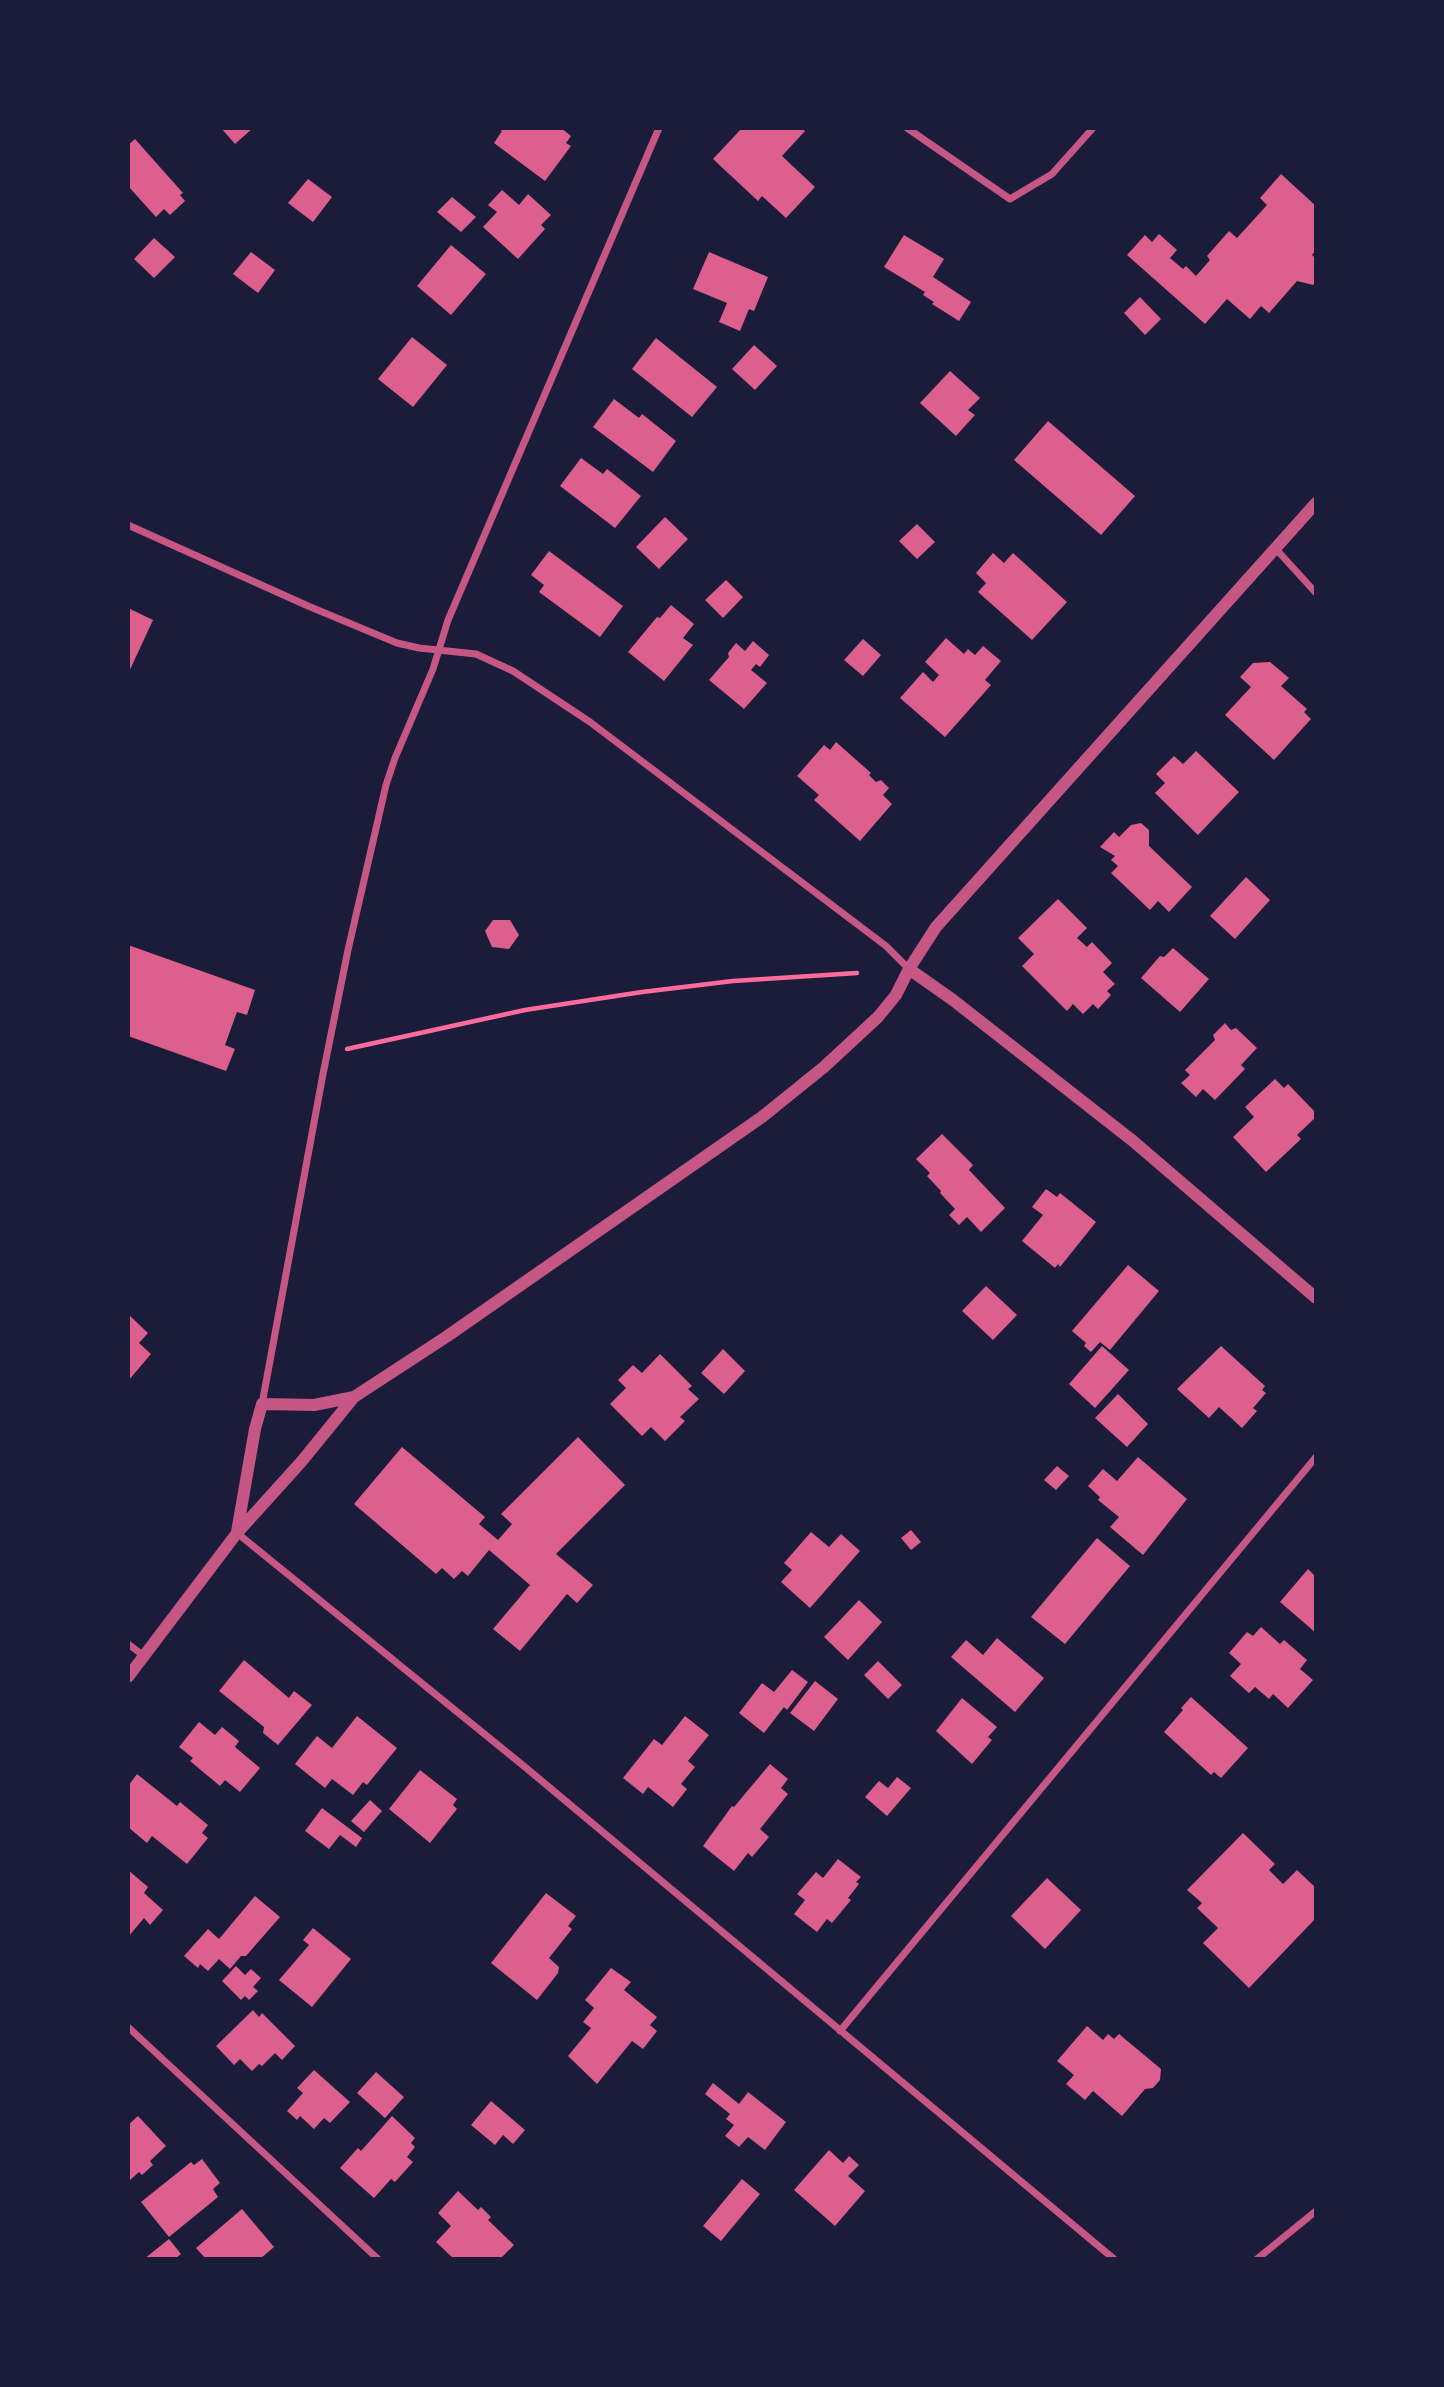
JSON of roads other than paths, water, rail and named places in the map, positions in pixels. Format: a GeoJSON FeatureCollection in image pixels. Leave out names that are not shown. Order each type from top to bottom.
{"type":"FeatureCollection","features":[{"type":"Feature","properties":{"kind":"street"},"geometry":{"type":"LineString","coordinates":[[237,1533],[327,1054],[386,785],[439,650],[448,620],[659,128]]}},
{"type":"Feature","properties":{"kind":"street"},"geometry":{"type":"LineString","coordinates":[[907,128],[1010,199],[1052,174],[1093,128]]}},
{"type":"Feature","properties":{"kind":"street"},"geometry":{"type":"LineString","coordinates":[[128,1677],[237,1533],[302,1461],[354,1397],[457,1329],[762,1117],[824,1067],[878,1017],[896,995],[936,927],[1316,503]]}},
{"type":"Feature","properties":{"kind":"street"},"geometry":{"type":"LineString","coordinates":[[128,525],[366,631],[408,646],[487,658],[558,699],[886,946],[909,970],[953,1000],[1133,1141],[1316,1298]]}},
{"type":"Feature","properties":{"kind":"street"},"geometry":{"type":"LineString","coordinates":[[1275,548],[1316,593]]}},
{"type":"Feature","properties":{"kind":"street"},"geometry":{"type":"LineString","coordinates":[[262,1404],[314,1405],[354,1397]]}},
{"type":"Feature","properties":{"kind":"street"},"geometry":{"type":"LineString","coordinates":[[840,2031],[1316,1457]]}},
{"type":"Feature","properties":{"kind":"street"},"geometry":{"type":"LineString","coordinates":[[237,1533],[525,1767],[1114,2259]]}},
{"type":"Feature","properties":{"kind":"street"},"geometry":{"type":"LineString","coordinates":[[128,1643],[144,1657]]}},
{"type":"Feature","properties":{"kind":"street"},"geometry":{"type":"LineString","coordinates":[[128,2027],[378,2259]]}},
{"type":"Feature","properties":{"kind":"street"},"geometry":{"type":"LineString","coordinates":[[1257,2259],[1316,2211]]}}]}
